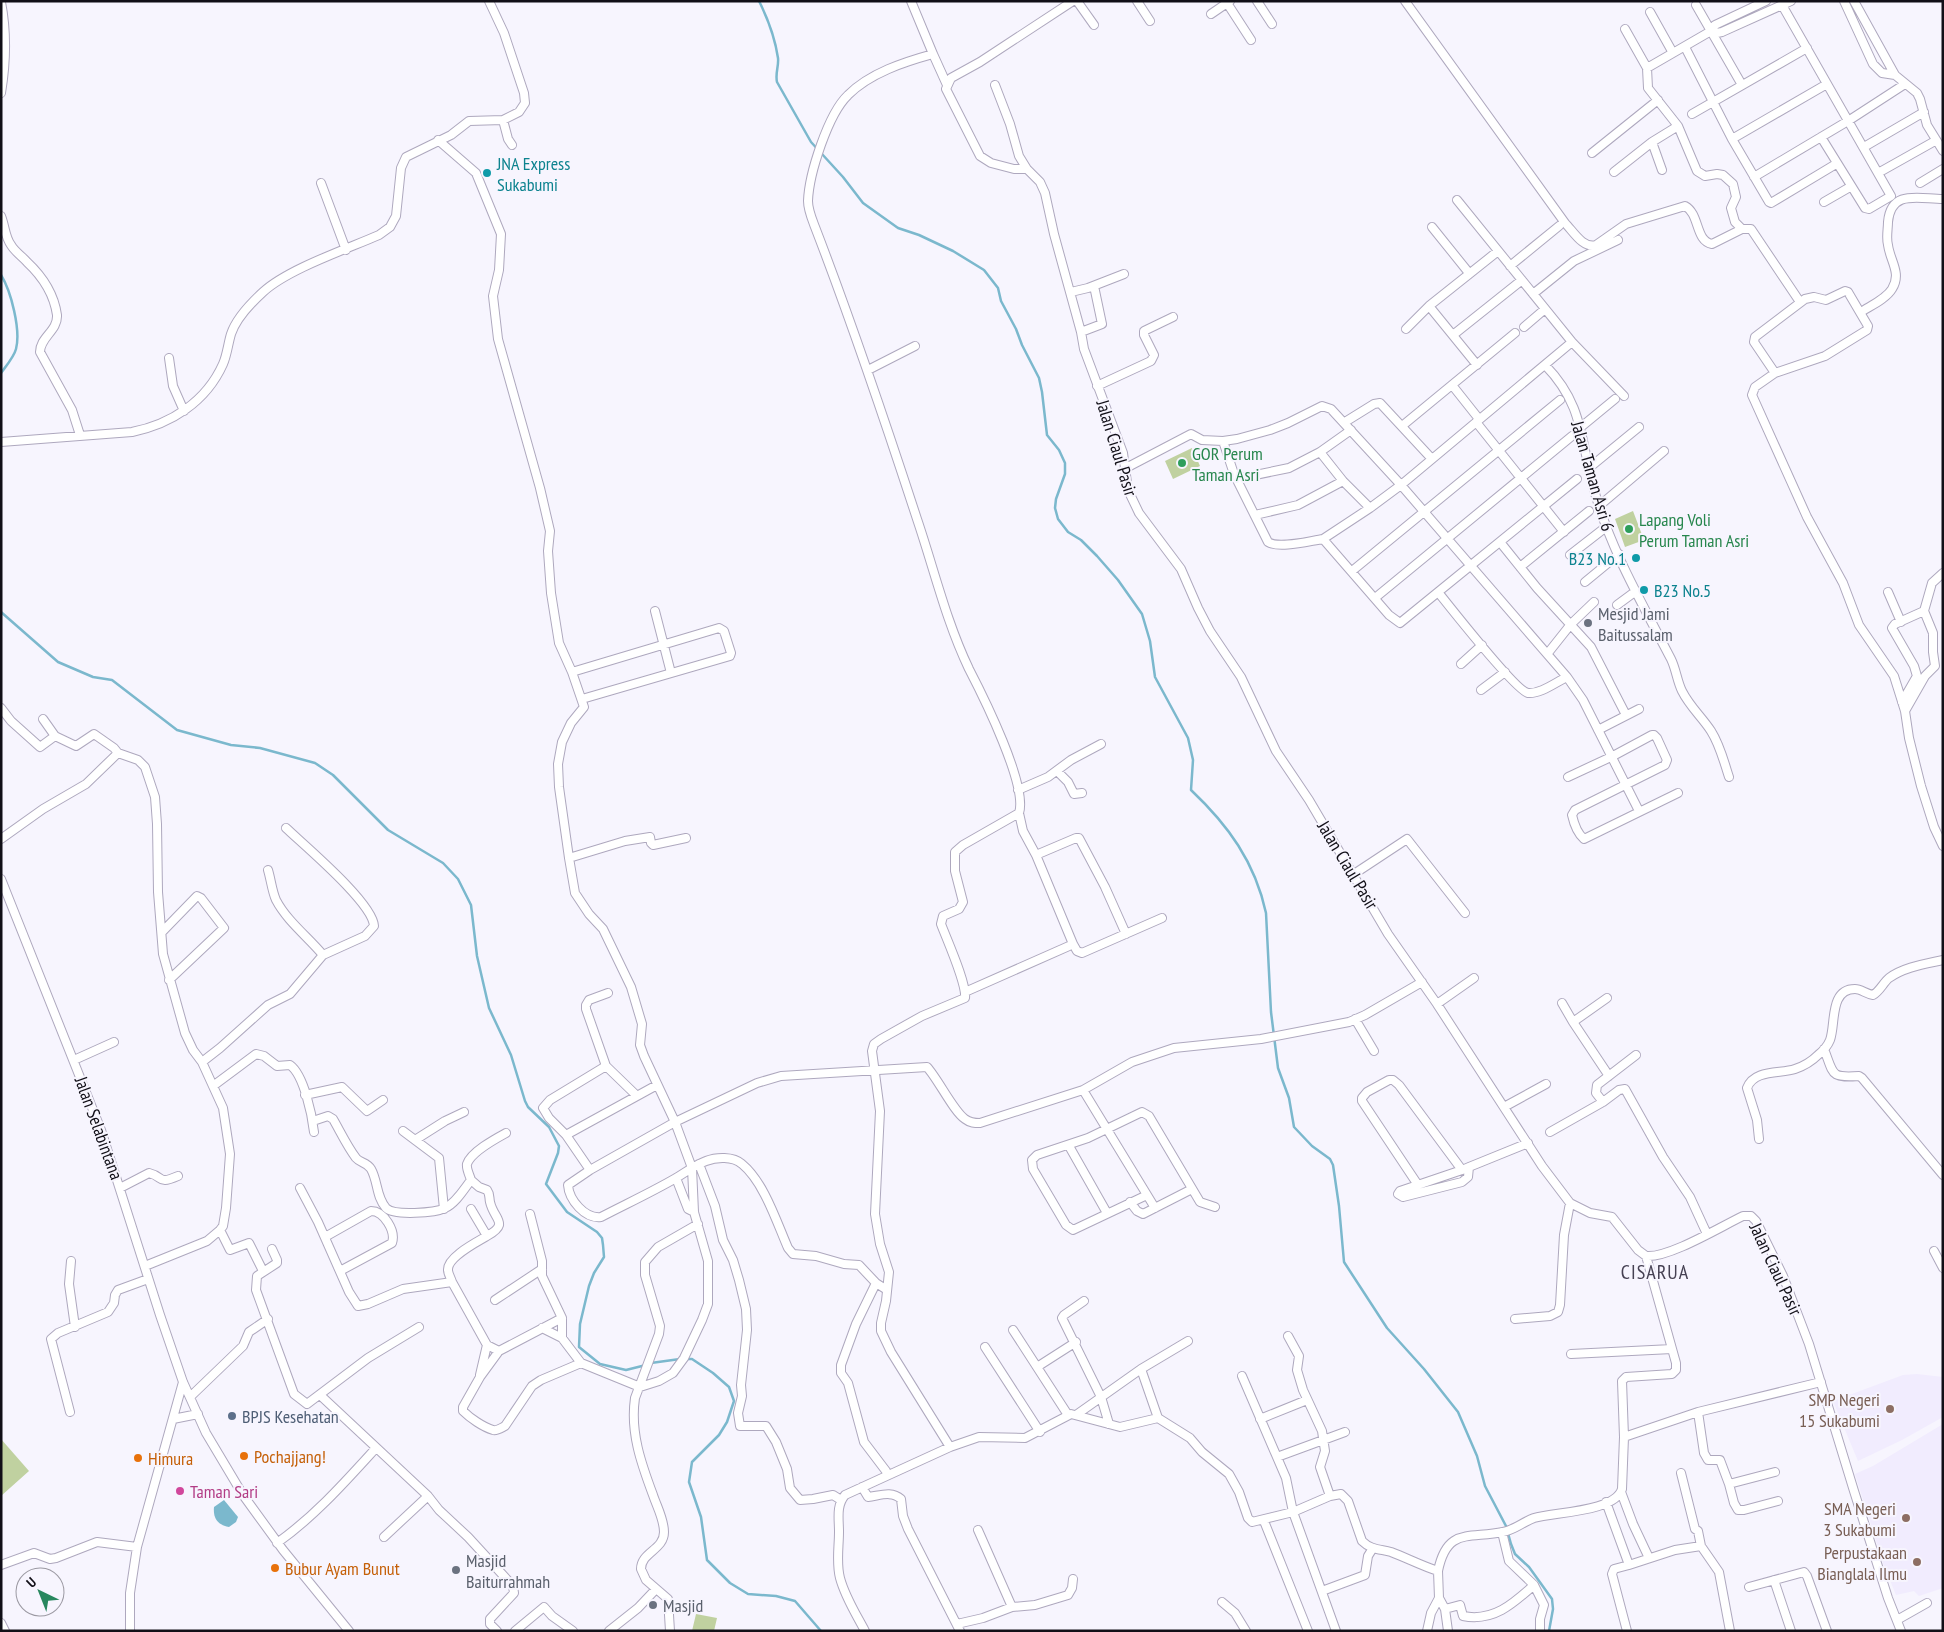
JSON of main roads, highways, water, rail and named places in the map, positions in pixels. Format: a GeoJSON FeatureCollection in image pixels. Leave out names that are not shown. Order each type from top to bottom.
{"type":"FeatureCollection","features":[{"type":"Feature","properties":{"kind":"water"},"geometry":{"type":"Polygon","coordinates":[[[224,1500],[238,1517],[236,1522],[229,1527],[219,1523],[214,1514],[214,1507],[224,1500]]]}},
{"type":"Feature","properties":{"kind":"waterway"},"geometry":{"type":"LineString","coordinates":[[759,1],[771,29],[777,51],[777,82],[811,142],[843,177],[863,203],[898,228],[919,235],[953,251],[984,270],[998,288],[1001,301],[1039,378],[1047,435],[1059,450],[1065,463],[1065,474],[1056,499],[1055,508],[1058,519],[1068,532],[1081,540],[1097,556],[1118,580],[1142,614],[1150,641],[1155,677],[1188,738],[1193,760],[1191,790],[1228,831],[1255,877],[1266,913],[1271,1012],[1278,1068],[1289,1098],[1294,1127],[1312,1146],[1330,1159],[1333,1165],[1344,1262],[1387,1328],[1424,1369],[1458,1412],[1477,1456],[1485,1486],[1506,1526],[1515,1554],[1529,1567],[1552,1599],[1553,1609],[1549,1631]]}},
{"type":"Feature","properties":{"kind":"waterway"},"geometry":{"type":"LineString","coordinates":[[1,275],[14,311],[17,332],[14,355],[1,373]]}},
{"type":"Feature","properties":{"kind":"waterway"},"geometry":{"type":"LineString","coordinates":[[1,612],[58,662],[93,677],[112,680],[177,730],[231,745],[260,748],[315,763],[333,775],[388,830],[443,863],[458,879],[471,905],[477,956],[489,1008],[511,1055],[528,1107],[549,1127],[559,1146],[546,1184],[567,1212],[597,1232],[602,1238],[604,1257],[594,1273],[589,1286],[580,1324],[579,1347],[600,1364],[626,1370],[646,1365]]}},
{"type":"Feature","properties":{"kind":"waterway"},"geometry":{"type":"LineString","coordinates":[[651,1363],[680,1359]]}},
{"type":"Feature","properties":{"kind":"waterway"},"geometry":{"type":"LineString","coordinates":[[686,1359],[692,1359],[713,1373],[729,1387],[734,1401],[727,1422],[719,1435],[692,1462],[689,1482],[701,1517],[707,1560],[730,1583],[748,1594],[776,1596],[795,1601],[821,1631]]}},
{"type":"Feature","properties":{"kind":"place","name":"JNA Express Sukabumi"},"geometry":{"type":"Point","coordinates":[487,173]}},
{"type":"Feature","properties":{"kind":"place","name":"GOR Perum Taman Asri"},"geometry":{"type":"Point","coordinates":[1182,463]}},
{"type":"Feature","properties":{"kind":"place","name":"Lapang Voli Perum Taman Asri"},"geometry":{"type":"Point","coordinates":[1629,529]}},
{"type":"Feature","properties":{"kind":"place","name":"B23 No.1"},"geometry":{"type":"Point","coordinates":[1636,558]}},
{"type":"Feature","properties":{"kind":"place","name":"B23 No.5"},"geometry":{"type":"Point","coordinates":[1644,590]}},
{"type":"Feature","properties":{"kind":"place","name":"Mesjid Jami Baitussalam"},"geometry":{"type":"Point","coordinates":[1588,623]}},
{"type":"Feature","properties":{"kind":"place","name":"SMP Negeri 15 Sukabumi"},"geometry":{"type":"Point","coordinates":[1890,1409]}},
{"type":"Feature","properties":{"kind":"place","name":"BPJS Kesehatan"},"geometry":{"type":"Point","coordinates":[232,1416]}},
{"type":"Feature","properties":{"kind":"place","name":"Pochajjang!"},"geometry":{"type":"Point","coordinates":[244,1456]}},
{"type":"Feature","properties":{"kind":"place","name":"Himura"},"geometry":{"type":"Point","coordinates":[138,1458]}},
{"type":"Feature","properties":{"kind":"place","name":"Taman Sari"},"geometry":{"type":"Point","coordinates":[180,1491]}},
{"type":"Feature","properties":{"kind":"place","name":"SMA Negeri 3 Sukabumi"},"geometry":{"type":"Point","coordinates":[1906,1518]}},
{"type":"Feature","properties":{"kind":"place","name":"Perpustakaan Bianglala Ilmu"},"geometry":{"type":"Point","coordinates":[1917,1562]}},
{"type":"Feature","properties":{"kind":"place","name":"Bubur Ayam Bunut"},"geometry":{"type":"Point","coordinates":[275,1568]}},
{"type":"Feature","properties":{"kind":"place","name":"Masjid Baiturrahmah"},"geometry":{"type":"Point","coordinates":[456,1570]}},
{"type":"Feature","properties":{"kind":"place","name":"Masjid"},"geometry":{"type":"Point","coordinates":[653,1605]}},
{"type":"Feature","properties":{"kind":"district","name":"CISARUA"},"geometry":{"type":"Point","coordinates":[1655,1272]}}]}
